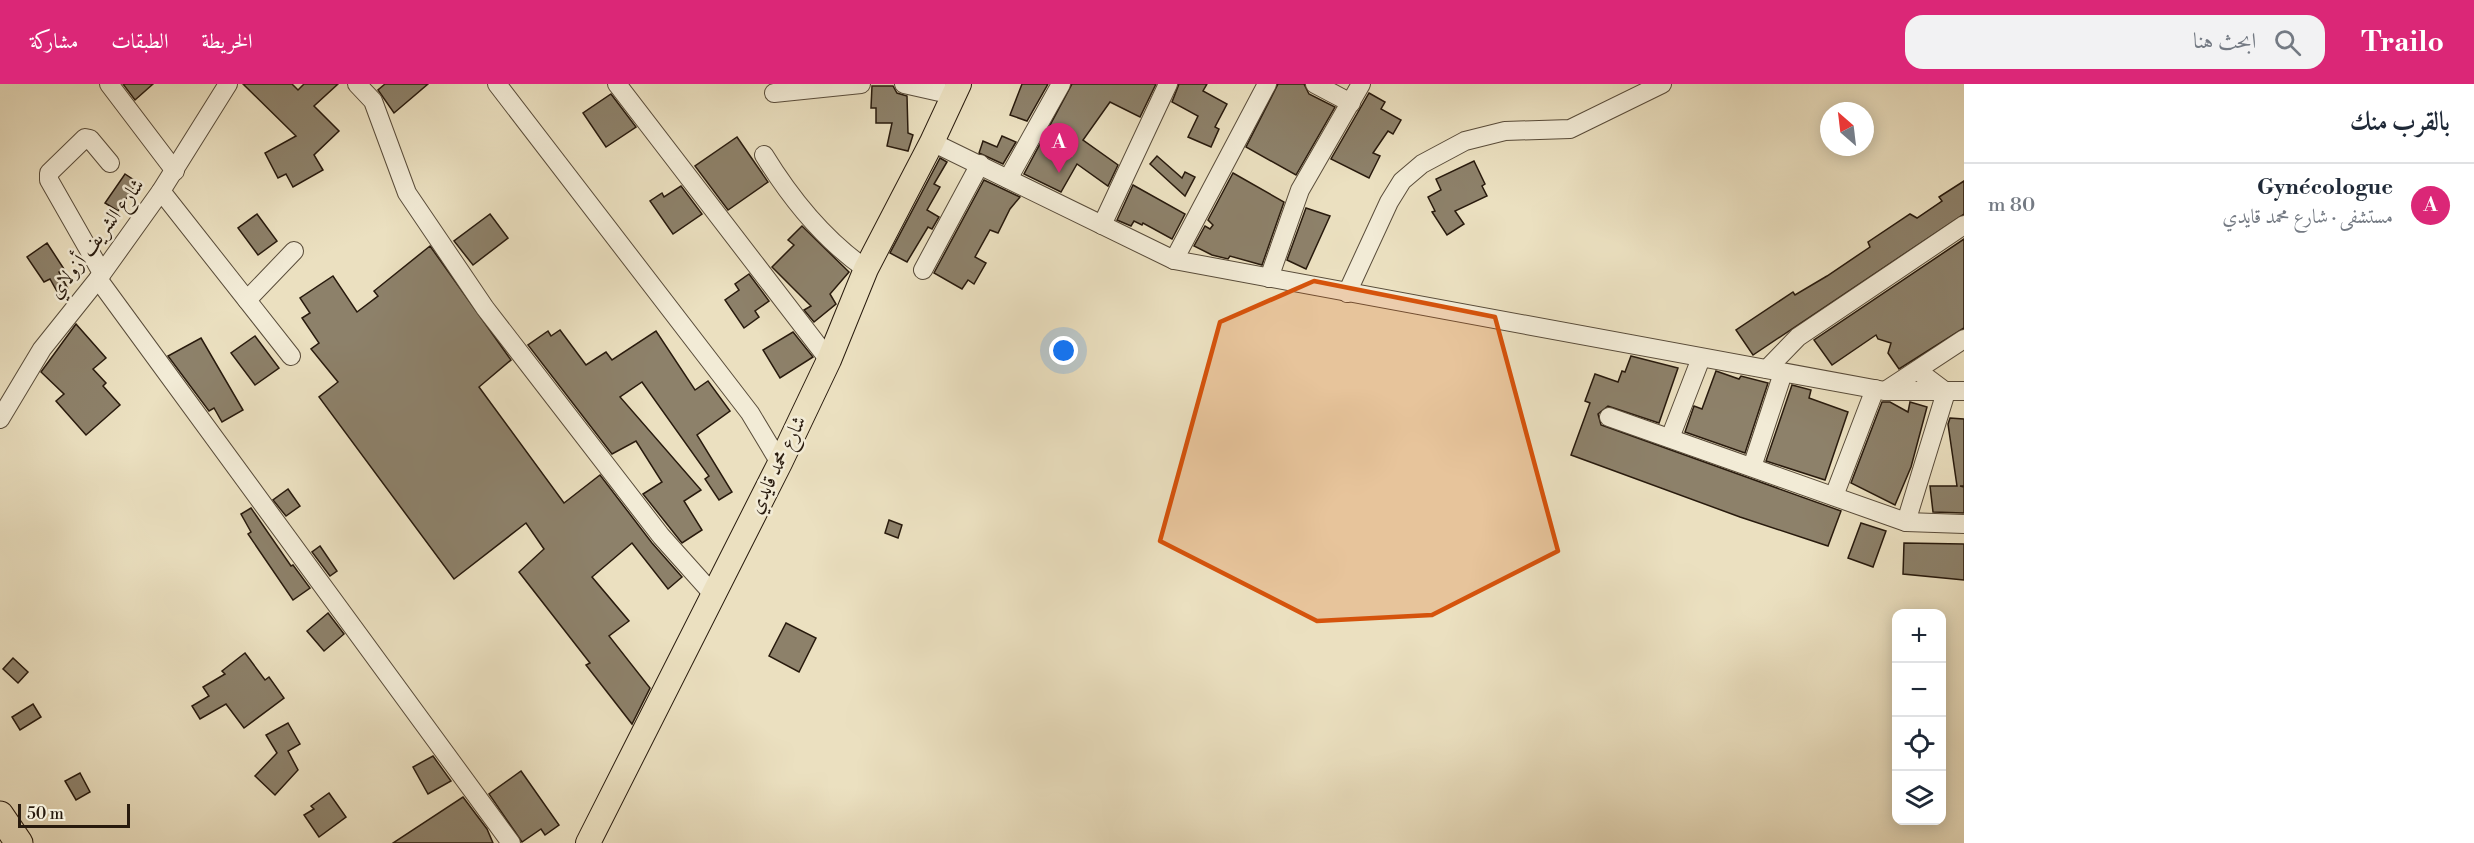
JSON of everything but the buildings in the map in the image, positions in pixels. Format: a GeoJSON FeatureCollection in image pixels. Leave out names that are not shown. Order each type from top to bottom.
{"type":"FeatureCollection","features":[{"type":"Feature","properties":{"kind":"highway"},"geometry":{"type":"LineString","coordinates":[[0,814],[18,843]]}},
{"type":"Feature","properties":{"kind":"main road","name":"شارع محمد قايدي"},"geometry":{"type":"LineString","coordinates":[[588,843],[712,593],[780,463],[829,360],[866,269],[932,142],[956,90]]}},
{"type":"Feature","properties":{"kind":"street"},"geometry":{"type":"LineString","coordinates":[[109,84],[175,171]]}},
{"type":"Feature","properties":{"kind":"street","name":"شارع الشريف أزولاي"},"geometry":{"type":"LineString","coordinates":[[1,415],[42,349],[100,276],[175,171],[228,84]]}},
{"type":"Feature","properties":{"kind":"street"},"geometry":{"type":"LineString","coordinates":[[357,84],[373,101],[407,193],[485,308],[661,536],[712,593]]}},
{"type":"Feature","properties":{"kind":"street"},"geometry":{"type":"LineString","coordinates":[[497,84],[750,413],[780,463]]}},
{"type":"Feature","properties":{"kind":"street"},"geometry":{"type":"LineString","coordinates":[[617,84],[829,360]]}},
{"type":"Feature","properties":{"kind":"street"},"geometry":{"type":"LineString","coordinates":[[774,93],[861,84]]}},
{"type":"Feature","properties":{"kind":"street"},"geometry":{"type":"LineString","coordinates":[[904,84],[956,90]]}},
{"type":"Feature","properties":{"kind":"street"},"geometry":{"type":"LineString","coordinates":[[1008,179],[1061,84]]}},
{"type":"Feature","properties":{"kind":"street"},"geometry":{"type":"LineString","coordinates":[[1102,225],[1168,84]]}},
{"type":"Feature","properties":{"kind":"street"},"geometry":{"type":"LineString","coordinates":[[1174,260],[1267,84]]}},
{"type":"Feature","properties":{"kind":"street"},"geometry":{"type":"LineString","coordinates":[[1315,84],[1351,103]]}},
{"type":"Feature","properties":{"kind":"street"},"geometry":{"type":"LineString","coordinates":[[1269,278],[1300,190],[1361,84]]}},
{"type":"Feature","properties":{"kind":"street"},"geometry":{"type":"LineString","coordinates":[[1347,293],[1389,202],[1402,181],[1422,164],[1465,141],[1505,131],[1570,129],[1662,84]]}},
{"type":"Feature","properties":{"kind":"street"},"geometry":{"type":"LineString","coordinates":[[110,163],[90,139],[86,138],[49,173],[49,180],[100,276],[511,843]]}},
{"type":"Feature","properties":{"kind":"street"},"geometry":{"type":"LineString","coordinates":[[932,142],[1174,260],[1880,390],[1955,392]]}},
{"type":"Feature","properties":{"kind":"street"},"geometry":{"type":"LineString","coordinates":[[764,155],[784,189],[815,225],[866,269]]}},
{"type":"Feature","properties":{"kind":"street"},"geometry":{"type":"LineString","coordinates":[[923,270],[980,164]]}},
{"type":"Feature","properties":{"kind":"street"},"geometry":{"type":"LineString","coordinates":[[161,191],[291,356]]}},
{"type":"Feature","properties":{"kind":"street"},"geometry":{"type":"LineString","coordinates":[[1752,467],[1775,371],[1798,337],[1964,225]]}},
{"type":"Feature","properties":{"kind":"street"},"geometry":{"type":"LineString","coordinates":[[247,300],[294,251]]}},
{"type":"Feature","properties":{"kind":"street"},"geometry":{"type":"LineString","coordinates":[[1834,496],[1880,390],[1917,371],[1964,339]]}},
{"type":"Feature","properties":{"kind":"street"},"geometry":{"type":"LineString","coordinates":[[1670,438],[1701,358]]}},
{"type":"Feature","properties":{"kind":"street"},"geometry":{"type":"LineString","coordinates":[[1917,371],[1955,392]]}},
{"type":"Feature","properties":{"kind":"street"},"geometry":{"type":"LineString","coordinates":[[1906,522],[1955,392]]}},
{"type":"Feature","properties":{"kind":"street"},"geometry":{"type":"LineString","coordinates":[[1609,417],[1906,522],[1964,524]]}},
{"type":"Feature","properties":{"kind":"highlighted area"},"geometry":{"type":"Polygon","coordinates":[[[1314,281],[1495,317],[1558,551],[1432,615],[1317,621],[1160,541],[1220,322],[1314,281]]]}},
{"type":"Feature","properties":{"kind":"place","name":"Gynécologue"},"geometry":{"type":"Point","coordinates":[1059,173]}}]}
